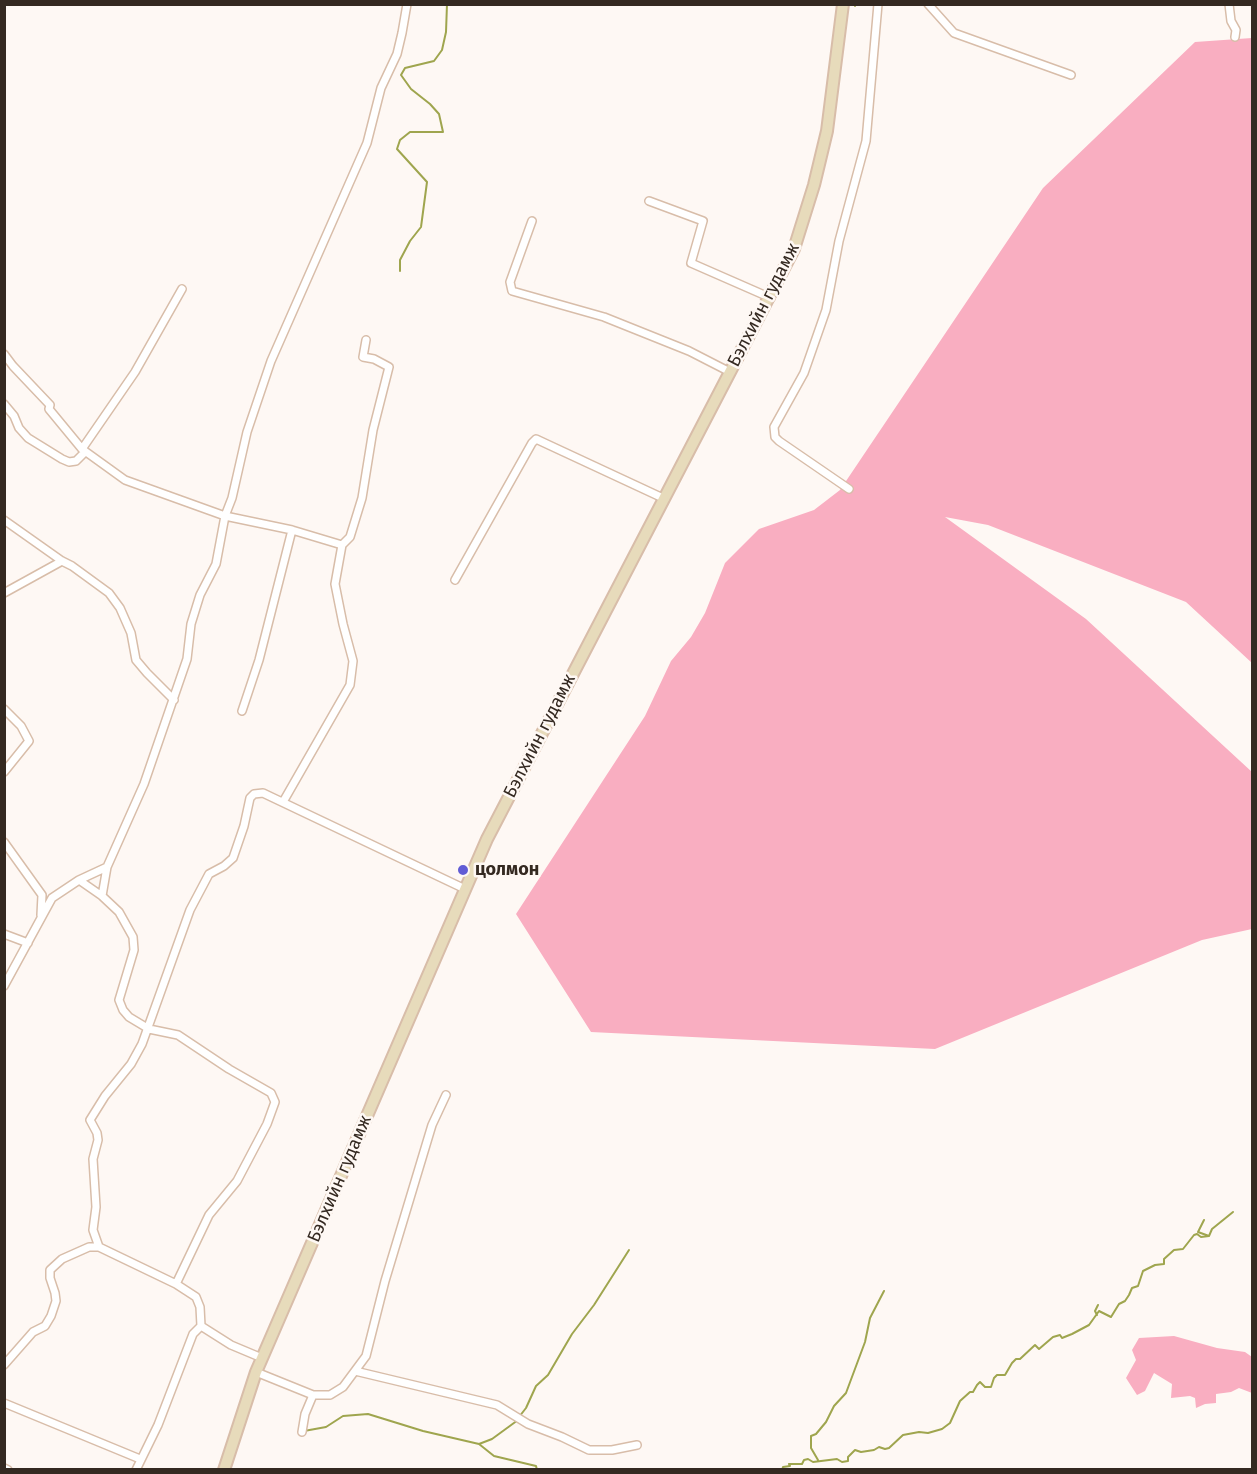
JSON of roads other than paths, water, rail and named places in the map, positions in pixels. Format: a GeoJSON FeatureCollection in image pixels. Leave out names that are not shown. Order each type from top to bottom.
{"type":"FeatureCollection","features":[{"type":"Feature","properties":{"kind":"main road","name":"Бэлхийн гудамж"},"geometry":{"type":"LineString","coordinates":[[224,1470],[256,1372],[487,839],[666,500],[794,249],[814,185],[827,130],[843,4]]}},
{"type":"Feature","properties":{"kind":"street"},"geometry":{"type":"LineString","coordinates":[[102,896],[107,867],[144,784],[188,659],[190,624],[200,595],[216,564],[225,516],[232,498],[247,432],[271,361],[367,143],[381,88],[400,44],[407,4]]}},
{"type":"Feature","properties":{"kind":"street"},"geometry":{"type":"LineString","coordinates":[[849,489],[779,441],[775,437],[774,427],[804,373],[826,310],[839,241],[866,141],[878,4]]}},
{"type":"Feature","properties":{"kind":"street"},"geometry":{"type":"LineString","coordinates":[[928,4],[954,33],[1071,75]]}},
{"type":"Feature","properties":{"kind":"street"},"geometry":{"type":"LineString","coordinates":[[1229,4],[1231,21],[1236,30],[1235,37]]}},
{"type":"Feature","properties":{"kind":"street"},"geometry":{"type":"LineString","coordinates":[[649,201],[703,221],[691,263],[771,298]]}},
{"type":"Feature","properties":{"kind":"street"},"geometry":{"type":"LineString","coordinates":[[532,221],[510,282],[512,291],[604,317],[689,351],[730,372]]}},
{"type":"Feature","properties":{"kind":"street"},"geometry":{"type":"LineString","coordinates":[[4,404],[28,438],[62,459],[69,462],[76,461],[135,372],[182,289]]}},
{"type":"Feature","properties":{"kind":"street"},"geometry":{"type":"LineString","coordinates":[[283,802],[350,685],[353,661],[334,584],[342,545],[350,537],[362,498],[373,430],[389,367],[374,359],[363,357],[366,340]]}},
{"type":"Feature","properties":{"kind":"street"},"geometry":{"type":"LineString","coordinates":[[4,354],[50,405],[49,409],[84,451],[125,480],[225,516],[292,530],[342,545]]}},
{"type":"Feature","properties":{"kind":"street"},"geometry":{"type":"LineString","coordinates":[[455,580],[536,439],[666,500]]}},
{"type":"Feature","properties":{"kind":"street"},"geometry":{"type":"LineString","coordinates":[[4,520],[109,593],[120,608],[131,633],[136,660],[174,700]]}},
{"type":"Feature","properties":{"kind":"street"},"geometry":{"type":"LineString","coordinates":[[242,711],[259,660],[292,530]]}},
{"type":"Feature","properties":{"kind":"street"},"geometry":{"type":"LineString","coordinates":[[4,593],[62,561]]}},
{"type":"Feature","properties":{"kind":"street"},"geometry":{"type":"LineString","coordinates":[[4,709],[21,726],[29,741],[4,772]]}},
{"type":"Feature","properties":{"kind":"street"},"geometry":{"type":"LineString","coordinates":[[99,1248],[93,1230],[96,1207],[93,1159],[98,1140],[90,1120],[111,1088],[131,1064],[148,1029],[190,910],[208,874],[224,866],[233,858],[244,826],[250,798],[254,794],[263,793],[283,802],[465,889]]}},
{"type":"Feature","properties":{"kind":"street"},"geometry":{"type":"LineString","coordinates":[[4,842],[42,895],[40,917]]}},
{"type":"Feature","properties":{"kind":"street"},"geometry":{"type":"LineString","coordinates":[[4,986],[52,898],[79,880],[107,867]]}},
{"type":"Feature","properties":{"kind":"street"},"geometry":{"type":"LineString","coordinates":[[79,880],[102,896],[119,912],[135,943],[119,996],[120,1004],[129,1017],[148,1029],[178,1035],[229,1069],[271,1093],[275,1102],[267,1124],[237,1181],[209,1215],[176,1284]]}},
{"type":"Feature","properties":{"kind":"street"},"geometry":{"type":"LineString","coordinates":[[4,934],[28,943]]}},
{"type":"Feature","properties":{"kind":"street"},"geometry":{"type":"LineString","coordinates":[[256,1372],[313,1395],[330,1395],[344,1387],[366,1356],[385,1281],[432,1125],[446,1095]]}},
{"type":"Feature","properties":{"kind":"street"},"geometry":{"type":"LineString","coordinates":[[4,1365],[33,1332],[45,1326],[51,1316],[56,1301],[50,1270],[62,1259],[88,1247],[99,1248],[176,1284],[196,1298],[200,1307],[201,1326],[193,1334],[158,1425],[136,1470]]}},
{"type":"Feature","properties":{"kind":"street"},"geometry":{"type":"LineString","coordinates":[[201,1326],[231,1345],[262,1358]]}},
{"type":"Feature","properties":{"kind":"street"},"geometry":{"type":"LineString","coordinates":[[355,1371],[497,1405],[528,1424],[589,1450],[612,1450],[637,1445]]}},
{"type":"Feature","properties":{"kind":"street"},"geometry":{"type":"LineString","coordinates":[[302,1432],[305,1414],[313,1395]]}},
{"type":"Feature","properties":{"kind":"street"},"geometry":{"type":"LineString","coordinates":[[4,1403],[140,1459]]}},
{"type":"Feature","properties":{"kind":"waterway"},"geometry":{"type":"LineString","coordinates":[[400,271],[400,260],[421,227],[427,182],[397,149],[400,140],[410,132],[443,132],[439,114],[411,89],[401,75],[405,68],[434,61],[442,50],[446,32],[447,4]]}},
{"type":"Feature","properties":{"kind":"waterway"},"geometry":{"type":"LineString","coordinates":[[1209,1236],[1212,1229],[1233,1212]]}},
{"type":"Feature","properties":{"kind":"waterway"},"geometry":{"type":"LineString","coordinates":[[782,1470],[783,1467],[790,1466],[789,1464],[802,1464],[808,1459],[813,1462],[837,1459],[842,1462],[848,1461],[848,1457],[855,1450],[861,1452],[879,1447],[885,1449],[903,1435],[928,1433],[942,1429],[950,1423],[960,1401],[973,1392],[980,1382],[985,1387],[991,1387],[997,1375],[1005,1375],[1012,1363],[1035,1345],[1039,1349],[1053,1337],[1060,1335],[1062,1338],[1089,1325],[1099,1311],[1111,1317],[1119,1304],[1125,1301],[1132,1288],[1138,1286],[1143,1271],[1155,1265],[1164,1264],[1164,1259],[1174,1250],[1183,1249],[1194,1235],[1209,1236],[1198,1232],[1204,1220]]}},
{"type":"Feature","properties":{"kind":"waterway"},"geometry":{"type":"LineString","coordinates":[[519,1417],[526,1408],[536,1386],[548,1375],[572,1334],[594,1305],[629,1250]]}},
{"type":"Feature","properties":{"kind":"waterway"},"geometry":{"type":"LineString","coordinates":[[818,1460],[811,1448],[811,1436],[816,1434],[826,1422],[834,1406],[846,1393],[865,1342],[870,1318],[884,1291]]}},
{"type":"Feature","properties":{"kind":"waterway"},"geometry":{"type":"LineString","coordinates":[[1097,1315],[1095,1311],[1098,1305]]}},
{"type":"Feature","properties":{"kind":"waterway"},"geometry":{"type":"LineString","coordinates":[[304,1431],[326,1427],[343,1416],[368,1414],[423,1431],[479,1444],[494,1456],[536,1466],[537,1470]]}},
{"type":"Feature","properties":{"kind":"waterway"},"geometry":{"type":"LineString","coordinates":[[479,1444],[492,1439],[518,1420]]}},
{"type":"Feature","properties":{"kind":"place","name":"цолмон"},"geometry":{"type":"Point","coordinates":[463,870]}}]}
